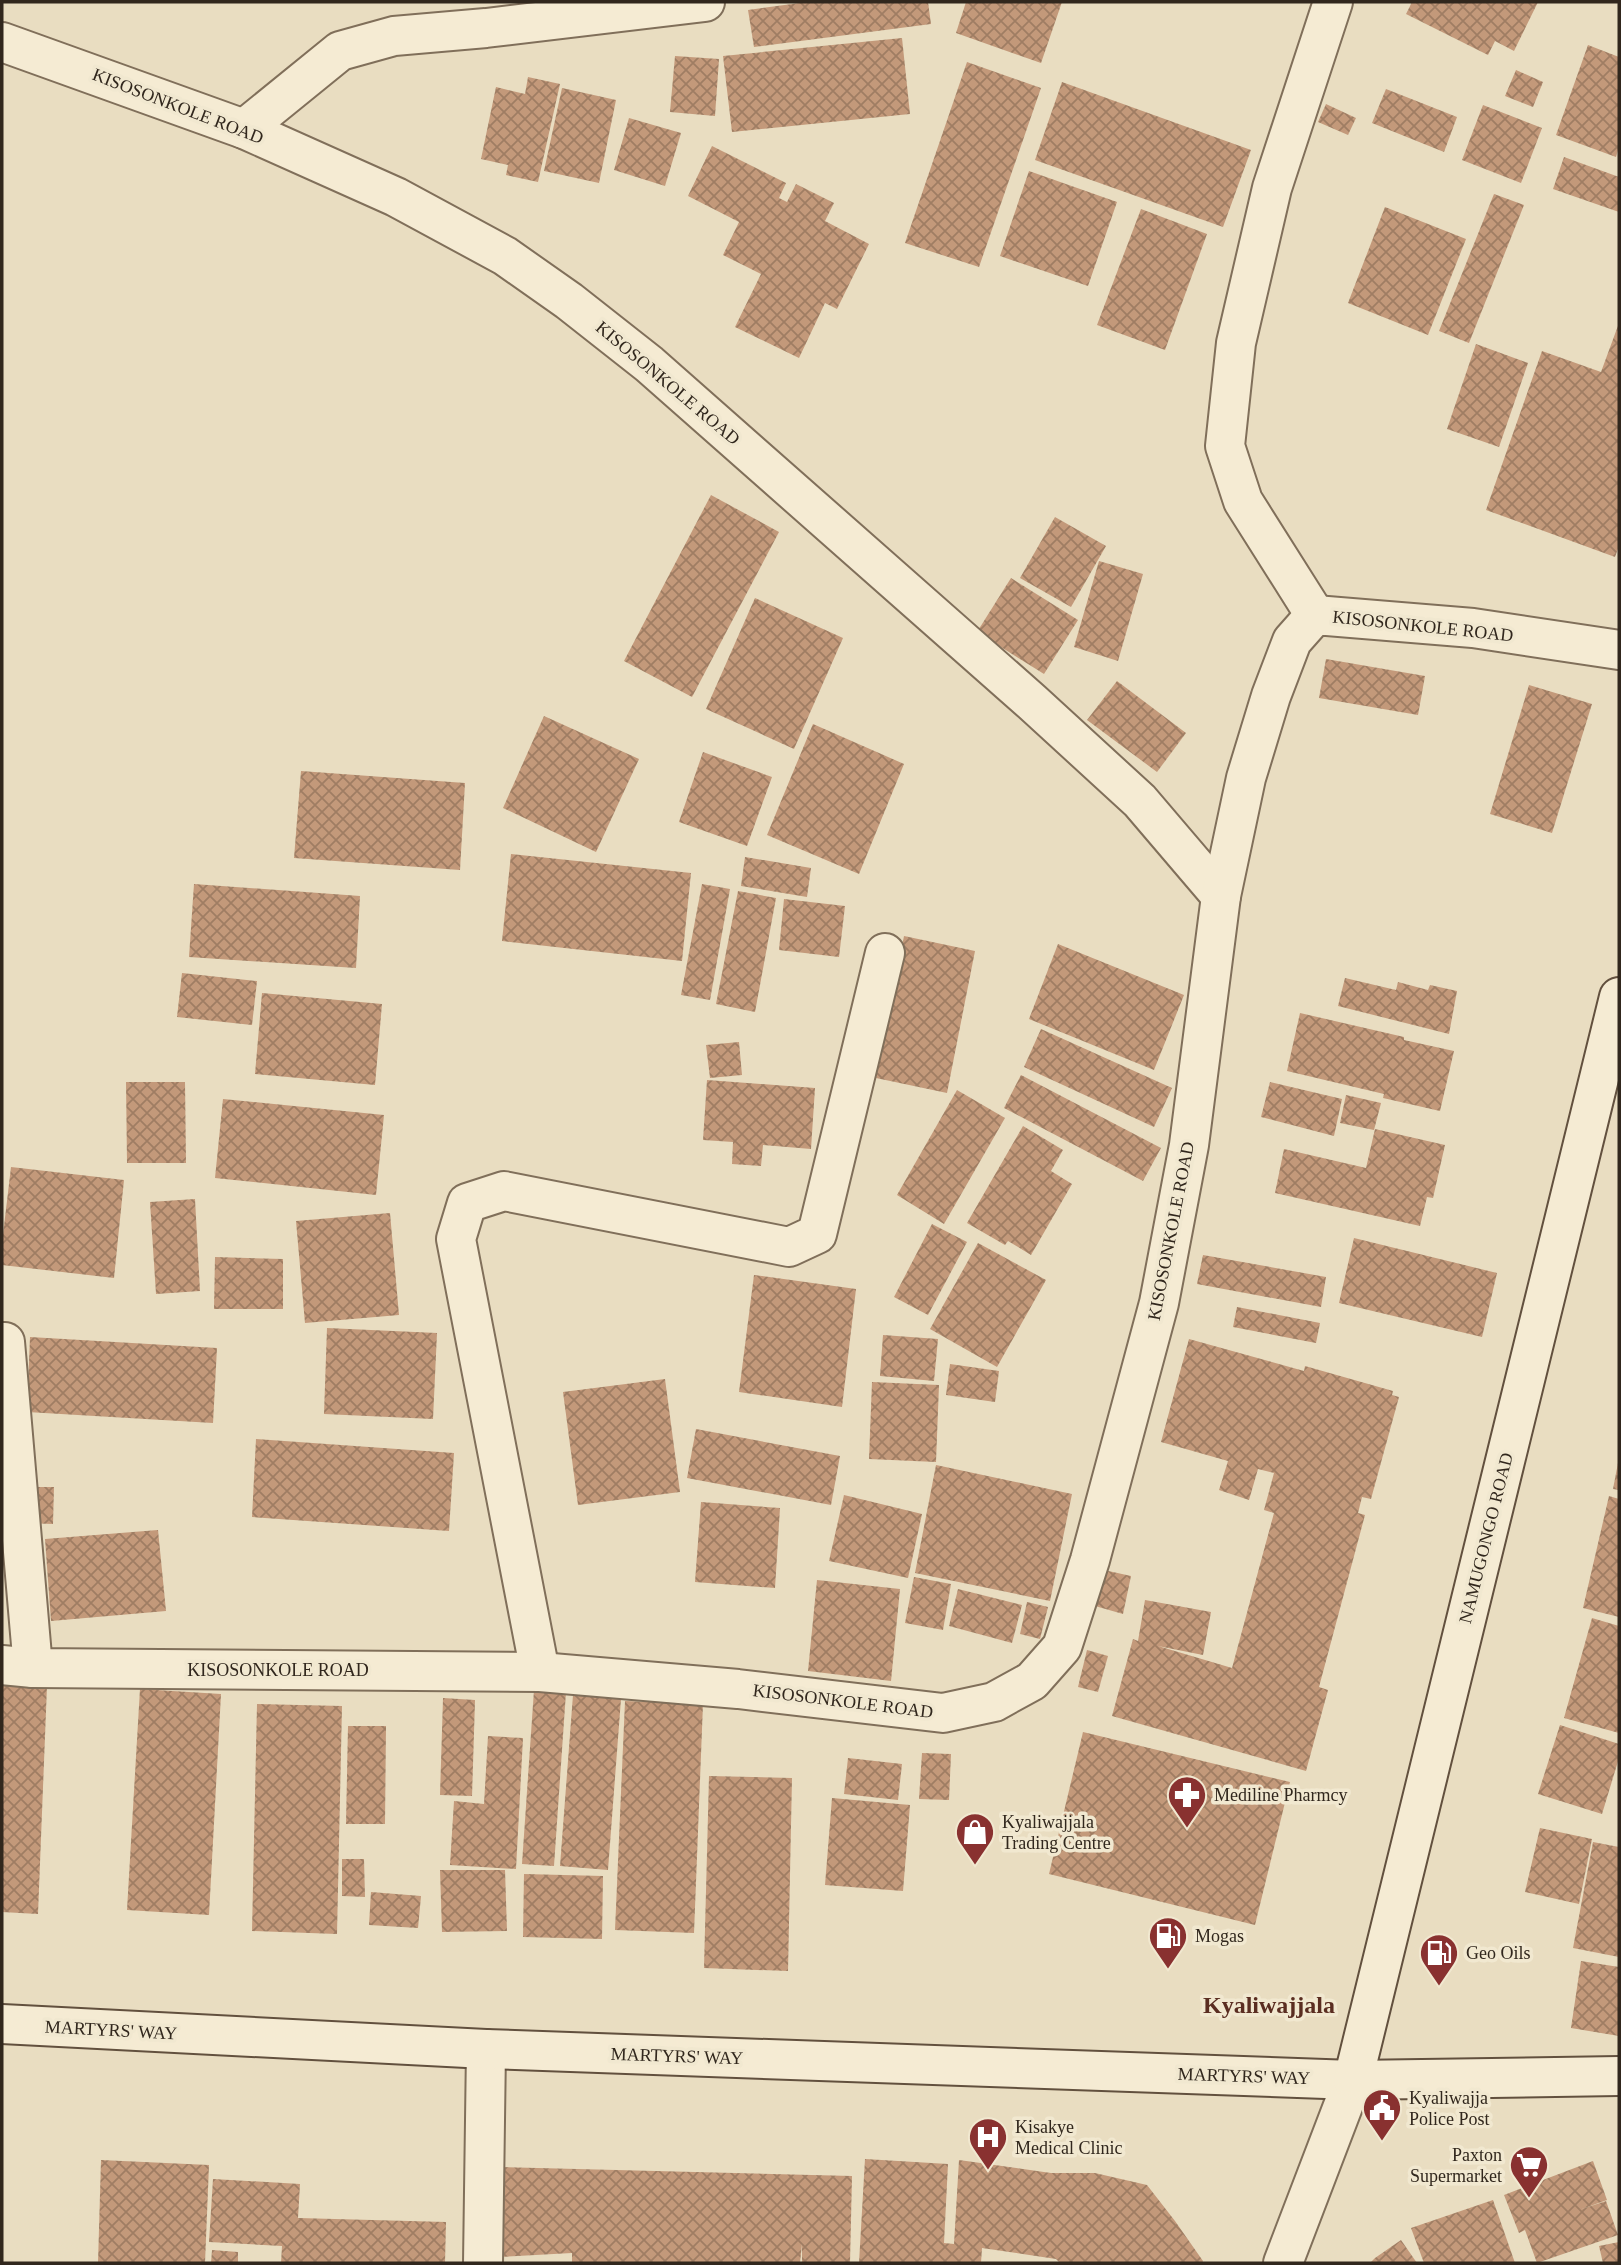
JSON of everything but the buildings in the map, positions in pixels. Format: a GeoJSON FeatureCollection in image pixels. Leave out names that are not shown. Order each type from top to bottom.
{"type":"FeatureCollection","features":[{"type":"Feature","properties":{"kind":"street"},"geometry":{"type":"LineString","coordinates":[[244,129],[340,51],[394,36],[705,2]]}},
{"type":"Feature","properties":{"kind":"street"},"geometry":{"type":"LineString","coordinates":[[1315,615],[1243,500],[1225,446],[1236,344],[1272,188],[1333,2]]}},
{"type":"Feature","properties":{"kind":"street","name":"KISOSONKOLE ROAD"},"geometry":{"type":"LineString","coordinates":[[2,42],[48,56],[244,129],[396,197],[505,256],[569,301],[649,364],[1042,711],[1140,802],[1221,896]]}},
{"type":"Feature","properties":{"kind":"street","name":"KISOSONKOLE ROAD"},"geometry":{"type":"LineString","coordinates":[[18,1667],[540,1672],[738,1689],[943,1713],[995,1702],[1032,1681],[1062,1647],[1090,1560],[1159,1303],[1189,1145],[1221,896],[1243,789],[1271,696],[1292,641],[1315,615],[1473,628],[1619,650]]}},
{"type":"Feature","properties":{"kind":"street"},"geometry":{"type":"LineString","coordinates":[[540,1672],[456,1239],[467,1203],[504,1191],[789,1247],[817,1234],[885,953]]}},
{"type":"Feature","properties":{"kind":"street","name":"NAMUGONGO ROAD"},"geometry":{"type":"LineString","coordinates":[[1283,2263],[1353,2080],[1619,997]]}},
{"type":"Feature","properties":{"kind":"street"},"geometry":{"type":"LineString","coordinates":[[5,1342],[18,1667]]}},
{"type":"Feature","properties":{"kind":"street","name":"MARTYRS' WAY"},"geometry":{"type":"LineString","coordinates":[[2,2024],[486,2049],[1353,2080],[1619,2076]]}},
{"type":"Feature","properties":{"kind":"street"},"geometry":{"type":"LineString","coordinates":[[483,2263],[486,2049]]}},
{"type":"Feature","properties":{"kind":"place","name":"Mediline Pharmcy"},"geometry":{"type":"Point","coordinates":[1187,1829]}},
{"type":"Feature","properties":{"kind":"place","name":"Kyaliwajjala Trading Centre"},"geometry":{"type":"Point","coordinates":[975,1866]}},
{"type":"Feature","properties":{"kind":"place","name":"Mogas"},"geometry":{"type":"Point","coordinates":[1168,1970]}},
{"type":"Feature","properties":{"kind":"place","name":"Geo Oils"},"geometry":{"type":"Point","coordinates":[1439,1987]}},
{"type":"Feature","properties":{"kind":"place","name":"Kyaliwajja Police Post"},"geometry":{"type":"Point","coordinates":[1382,2142]}},
{"type":"Feature","properties":{"kind":"place","name":"Kisakye Medical Clinic"},"geometry":{"type":"Point","coordinates":[988,2171]}},
{"type":"Feature","properties":{"kind":"place","name":"Paxton Supermarket"},"geometry":{"type":"Point","coordinates":[1529,2199]}},
{"type":"Feature","properties":{"kind":"district","name":"Kyaliwajjala"},"geometry":{"type":"Point","coordinates":[1269,2005]}}]}
